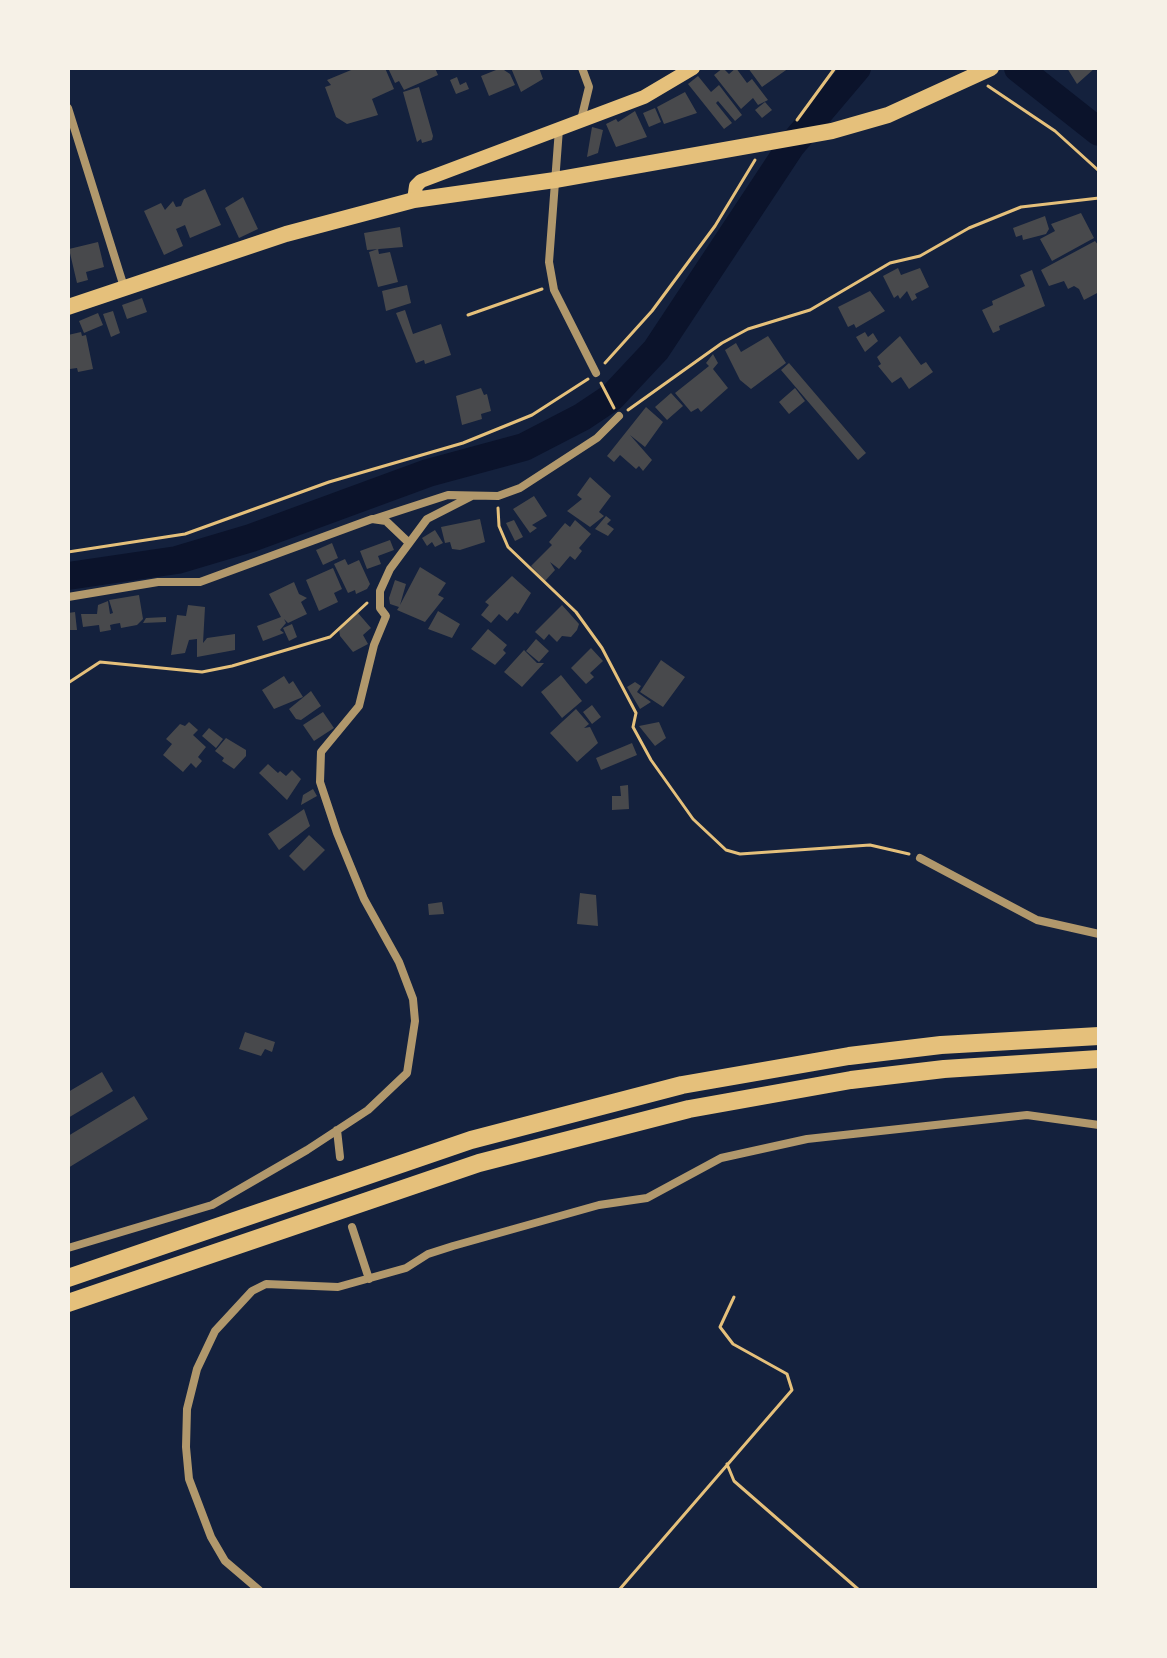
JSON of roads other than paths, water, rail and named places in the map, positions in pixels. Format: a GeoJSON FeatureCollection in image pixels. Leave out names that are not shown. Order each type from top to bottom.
{"type":"FeatureCollection","features":[{"type":"Feature","properties":{"kind":"highway"},"geometry":{"type":"LineString","coordinates":[[68,1278],[471,1140],[682,1085],[926,1046],[1099,1036]]}},
{"type":"Feature","properties":{"kind":"highway"},"geometry":{"type":"LineString","coordinates":[[68,1303],[479,1163],[689,1109],[882,1076],[1099,1059]]}},
{"type":"Feature","properties":{"kind":"main road"},"geometry":{"type":"LineString","coordinates":[[414,200],[416,186],[421,181],[665,87],[693,68]]}},
{"type":"Feature","properties":{"kind":"main road"},"geometry":{"type":"LineString","coordinates":[[68,307],[286,234],[414,200],[555,180],[832,131],[888,115],[987,74]]}},
{"type":"Feature","properties":{"kind":"street"},"geometry":{"type":"LineString","coordinates":[[581,121],[589,87],[582,68]]}},
{"type":"Feature","properties":{"kind":"street"},"geometry":{"type":"LineString","coordinates":[[68,108],[124,287]]}},
{"type":"Feature","properties":{"kind":"street"},"geometry":{"type":"LineString","coordinates":[[559,129],[549,262],[553,286],[596,373]]}},
{"type":"Feature","properties":{"kind":"street"},"geometry":{"type":"LineString","coordinates":[[68,597],[158,582],[200,582],[372,519],[448,495],[498,496],[520,488],[597,438],[617,413]]}},
{"type":"Feature","properties":{"kind":"street"},"geometry":{"type":"LineString","coordinates":[[68,1248],[212,1205],[368,1110],[407,1073],[415,1021],[413,999],[399,962],[364,899],[320,782],[321,752],[359,706],[374,645],[386,616],[380,608],[380,591],[407,541],[427,519],[472,496]]}},
{"type":"Feature","properties":{"kind":"street"},"geometry":{"type":"LineString","coordinates":[[372,519],[386,521],[407,541]]}},
{"type":"Feature","properties":{"kind":"street"},"geometry":{"type":"LineString","coordinates":[[920,858],[1037,920],[1099,934]]}},
{"type":"Feature","properties":{"kind":"street"},"geometry":{"type":"LineString","coordinates":[[259,1590],[225,1561],[211,1537],[189,1479],[187,1409],[197,1369],[215,1331],[252,1291],[266,1284],[338,1287],[369,1279],[406,1268],[428,1254],[453,1246],[599,1205],[647,1198],[721,1158],[807,1139],[1027,1115],[1099,1125]]}},
{"type":"Feature","properties":{"kind":"street"},"geometry":{"type":"LineString","coordinates":[[337,1130],[340,1157]]}},
{"type":"Feature","properties":{"kind":"street"},"geometry":{"type":"LineString","coordinates":[[352,1227],[369,1279]]}},
{"type":"Feature","properties":{"kind":"waterway"},"geometry":{"type":"LineString","coordinates":[[68,576],[177,560],[251,538],[428,473],[524,447],[582,417],[612,397],[656,350],[791,146],[857,68]]}},
{"type":"Feature","properties":{"kind":"waterway"},"geometry":{"type":"LineString","coordinates":[[1018,68],[1099,132]]}}]}
